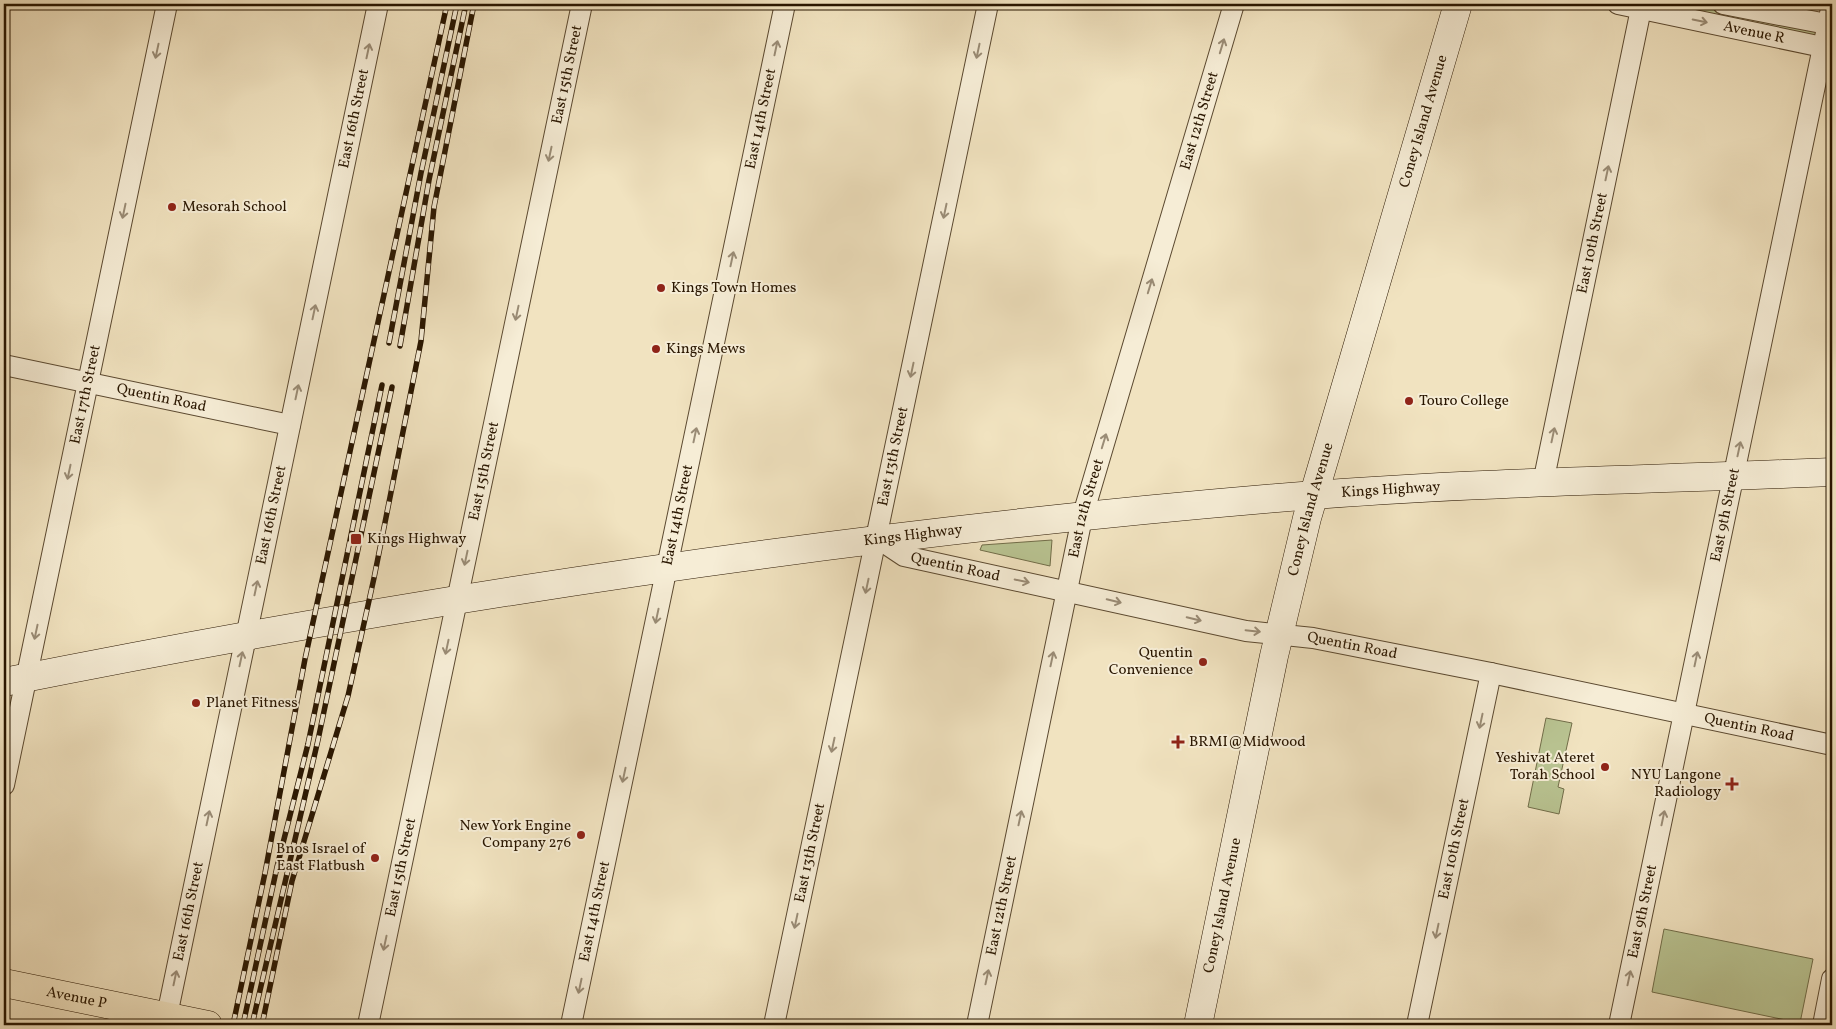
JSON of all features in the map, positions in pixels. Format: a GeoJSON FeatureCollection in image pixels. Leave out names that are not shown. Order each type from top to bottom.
{"type":"FeatureCollection","features":[{"type":"Feature","properties":{"kind":"main road","name":"Avenue P"},"geometry":{"type":"LineString","coordinates":[[4,983],[166,1021],[208,1025]]}},
{"type":"Feature","properties":{"kind":"street","name":"East 17th Street"},"geometry":{"type":"LineString","coordinates":[[4,785],[15,680],[88,382],[167,4]]}},
{"type":"Feature","properties":{"kind":"street","name":"East 16th Street"},"geometry":{"type":"LineString","coordinates":[[166,1021],[378,4]]}},
{"type":"Feature","properties":{"kind":"street","name":"East 15th Street"},"geometry":{"type":"LineString","coordinates":[[368,1025],[582,4]]}},
{"type":"Feature","properties":{"kind":"street","name":"East 14th Street"},"geometry":{"type":"LineString","coordinates":[[572,1025],[785,4]]}},
{"type":"Feature","properties":{"kind":"street","name":"East 13th Street"},"geometry":{"type":"LineString","coordinates":[[774,1025],[988,4]]}},
{"type":"Feature","properties":{"kind":"street","name":"East 12th Street"},"geometry":{"type":"LineString","coordinates":[[977,1025],[1082,518],[1234,4]]}},
{"type":"Feature","properties":{"kind":"street","name":"Coney Island Avenue"},"geometry":{"type":"LineString","coordinates":[[1198,1025],[1279,634],[1314,495],[1458,4]]}},
{"type":"Feature","properties":{"kind":"street","name":"Avenue R"},"geometry":{"type":"LineString","coordinates":[[1618,4],[1641,6],[1828,48]]}},
{"type":"Feature","properties":{"kind":"street","name":"Avenue R"},"geometry":{"type":"LineString","coordinates":[[1723,4],[1830,25]]}},
{"type":"Feature","properties":{"kind":"street","name":"East 9th Street"},"geometry":{"type":"LineString","coordinates":[[1619,1025],[1733,476],[1828,48],[1832,4]]}},
{"type":"Feature","properties":{"kind":"street","name":"East 10th Street"},"geometry":{"type":"LineString","coordinates":[[1543,483],[1641,6]]}},
{"type":"Feature","properties":{"kind":"street","name":"Quentin Road"},"geometry":{"type":"LineString","coordinates":[[4,365],[290,425]]}},
{"type":"Feature","properties":{"kind":"street","name":"Kings Highway"},"geometry":{"type":"LineString","coordinates":[[15,680],[246,636],[457,599],[877,538],[1314,495],[1543,483],[1832,472]]}},
{"type":"Feature","properties":{"kind":"street","name":"Quentin Road"},"geometry":{"type":"LineString","coordinates":[[877,538],[904,556],[1067,590],[1246,631],[1313,638],[1491,673],[1832,745]]}},
{"type":"Feature","properties":{"kind":"street","name":"East 10th Street"},"geometry":{"type":"LineString","coordinates":[[1417,1025],[1491,673]]}},
{"type":"Feature","properties":{"kind":"street"},"geometry":{"type":"LineString","coordinates":[[1823,1025],[1832,979]]}},
{"type":"Feature","properties":{"kind":"green space"},"geometry":{"type":"Polygon","coordinates":[[[1638,4],[1693,4],[1832,33],[1832,44],[1638,4]]]}},
{"type":"Feature","properties":{"kind":"green space"},"geometry":{"type":"Polygon","coordinates":[[[1052,540],[1050,566],[980,550],[982,545],[1052,540]]]}},
{"type":"Feature","properties":{"kind":"green space"},"geometry":{"type":"Polygon","coordinates":[[[1546,718],[1572,723],[1558,787],[1564,789],[1559,814],[1528,807],[1546,718]]]}},
{"type":"Feature","properties":{"kind":"green space"},"geometry":{"type":"Polygon","coordinates":[[[1664,929],[1813,959],[1800,1023],[1652,992],[1664,929]]]}},
{"type":"Feature","properties":{"kind":"railway"},"geometry":{"type":"LineString","coordinates":[[233,1025],[265,873],[305,659],[447,4]]}},
{"type":"Feature","properties":{"kind":"railway"},"geometry":{"type":"LineString","coordinates":[[389,343],[421,173],[457,4]]}},
{"type":"Feature","properties":{"kind":"railway"},"geometry":{"type":"LineString","coordinates":[[400,346],[429,180],[466,4]]}},
{"type":"Feature","properties":{"kind":"railway"},"geometry":{"type":"LineString","coordinates":[[262,1025],[292,881],[348,696],[374,578],[421,341],[434,207],[474,4]]}},
{"type":"Feature","properties":{"kind":"railway"},"geometry":{"type":"LineString","coordinates":[[243,1025],[277,867],[308,744],[382,385]]}},
{"type":"Feature","properties":{"kind":"railway"},"geometry":{"type":"LineString","coordinates":[[252,1025],[318,740],[392,387]]}},
{"type":"Feature","properties":{"kind":"place","name":"Mesorah School"},"geometry":{"type":"Point","coordinates":[172,207]}},
{"type":"Feature","properties":{"kind":"place","name":"Kings Town Homes"},"geometry":{"type":"Point","coordinates":[661,288]}},
{"type":"Feature","properties":{"kind":"place","name":"Kings Mews"},"geometry":{"type":"Point","coordinates":[656,349]}},
{"type":"Feature","properties":{"kind":"place","name":"Touro College"},"geometry":{"type":"Point","coordinates":[1409,401]}},
{"type":"Feature","properties":{"kind":"place","name":"Kings Highway"},"geometry":{"type":"Point","coordinates":[356,539]}},
{"type":"Feature","properties":{"kind":"place","name":"Quentin Convenience"},"geometry":{"type":"Point","coordinates":[1203,662]}},
{"type":"Feature","properties":{"kind":"place","name":"Planet Fitness"},"geometry":{"type":"Point","coordinates":[196,703]}},
{"type":"Feature","properties":{"kind":"place","name":"BRMI@Midwood"},"geometry":{"type":"Point","coordinates":[1178,742]}},
{"type":"Feature","properties":{"kind":"place","name":"Yeshivat Ateret Torah School"},"geometry":{"type":"Point","coordinates":[1605,767]}},
{"type":"Feature","properties":{"kind":"place","name":"NYU Langone Radiology"},"geometry":{"type":"Point","coordinates":[1732,784]}},
{"type":"Feature","properties":{"kind":"place","name":"New York Engine Company 276"},"geometry":{"type":"Point","coordinates":[581,835]}},
{"type":"Feature","properties":{"kind":"place","name":"Bnos Israel of East Flatbush"},"geometry":{"type":"Point","coordinates":[375,858]}}]}
